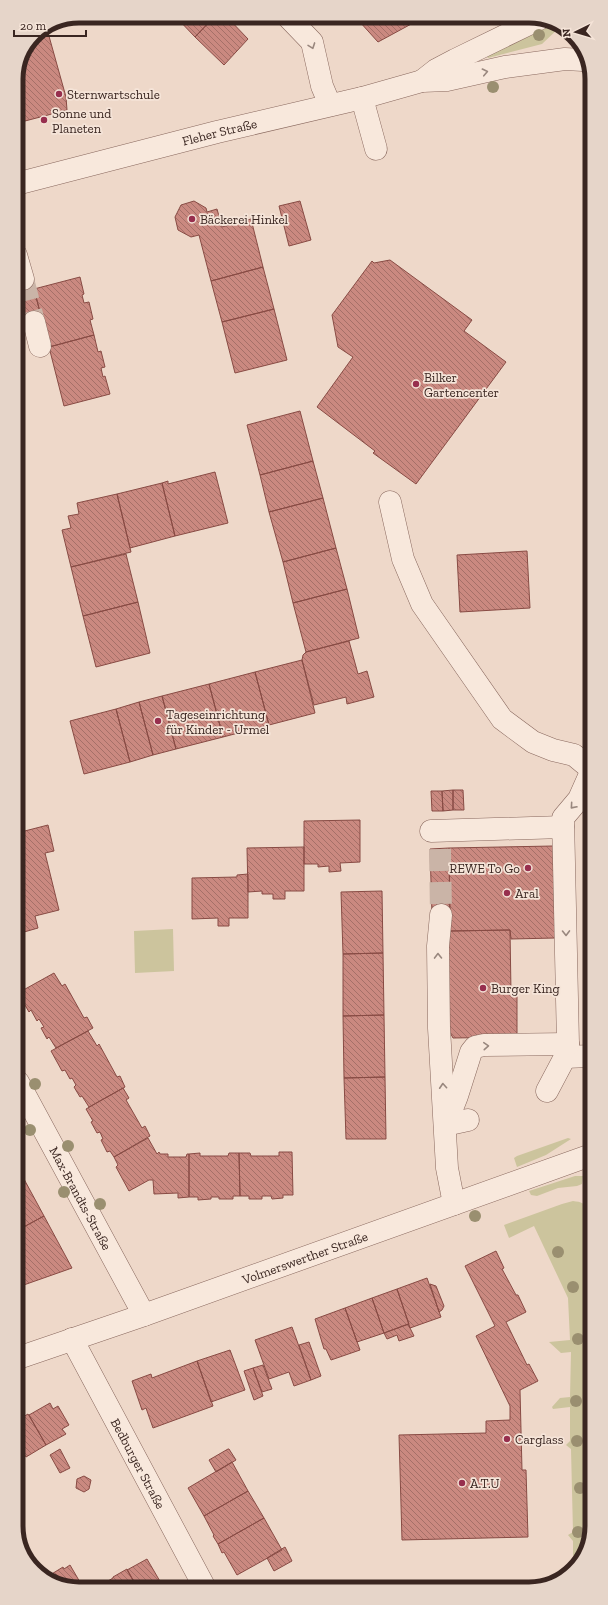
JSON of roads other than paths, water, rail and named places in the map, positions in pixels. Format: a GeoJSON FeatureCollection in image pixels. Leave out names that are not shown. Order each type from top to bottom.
{"type":"FeatureCollection","features":[{"type":"Feature","properties":{"kind":"street"},"geometry":{"type":"LineString","coordinates":[[294,23],[312,42],[322,86],[330,105]]}},
{"type":"Feature","properties":{"kind":"street","name":"Fleher Straße"},"geometry":{"type":"LineString","coordinates":[[23,182],[362,98],[422,80],[455,60],[529,23]]}},
{"type":"Feature","properties":{"kind":"street","name":"Fleher Straße"},"geometry":{"type":"LineString","coordinates":[[422,80],[447,80],[545,61],[565,59],[582,60]]}},
{"type":"Feature","properties":{"kind":"street"},"geometry":{"type":"LineString","coordinates":[[362,98],[376,149]]}},
{"type":"Feature","properties":{"kind":"street"},"geometry":{"type":"LineString","coordinates":[[34,322],[40,346]]}},
{"type":"Feature","properties":{"kind":"street"},"geometry":{"type":"LineString","coordinates":[[390,502],[403,559],[422,604],[502,719],[533,742],[553,750],[574,755],[585,764]]}},
{"type":"Feature","properties":{"kind":"street"},"geometry":{"type":"LineString","coordinates":[[547,1091],[567,1050],[563,818],[580,799],[585,787]]}},
{"type":"Feature","properties":{"kind":"street"},"geometry":{"type":"LineString","coordinates":[[437,837],[563,827]]}},
{"type":"Feature","properties":{"kind":"street"},"geometry":{"type":"LineString","coordinates":[[441,915],[438,946],[439,1028],[446,1124],[447,1168],[454,1204]]}},
{"type":"Feature","properties":{"kind":"street"},"geometry":{"type":"LineString","coordinates":[[446,1124],[458,1096],[471,1052],[475,1047],[484,1045],[567,1050],[585,1054]]}},
{"type":"Feature","properties":{"kind":"street","name":"Max-Brandts-Straße"},"geometry":{"type":"LineString","coordinates":[[23,1091],[144,1315]]}},
{"type":"Feature","properties":{"kind":"street"},"geometry":{"type":"LineString","coordinates":[[446,1124],[468,1120]]}},
{"type":"Feature","properties":{"kind":"street","name":"Volmerswerther Straße"},"geometry":{"type":"LineString","coordinates":[[23,1356],[144,1315],[585,1157]]}},
{"type":"Feature","properties":{"kind":"street","name":"Bedburger Straße"},"geometry":{"type":"LineString","coordinates":[[72,1339],[202,1582]]}},
{"type":"Feature","properties":{"kind":"tunnel"},"geometry":{"type":"LineString","coordinates":[[23,279],[34,322]]}},
{"type":"Feature","properties":{"kind":"tunnel"},"geometry":{"type":"LineString","coordinates":[[440,849],[441,915]]}},
{"type":"Feature","properties":{"kind":"place","name":"Sternwartschule"},"geometry":{"type":"Point","coordinates":[59,94]}},
{"type":"Feature","properties":{"kind":"place","name":"Sonne und Planeten"},"geometry":{"type":"Point","coordinates":[44,120]}},
{"type":"Feature","properties":{"kind":"place","name":"Bäckerei Hinkel"},"geometry":{"type":"Point","coordinates":[192,219]}},
{"type":"Feature","properties":{"kind":"place","name":"Bilker Gartencenter"},"geometry":{"type":"Point","coordinates":[416,384]}},
{"type":"Feature","properties":{"kind":"place","name":"Tageseinrichtung für Kinder - Urmel"},"geometry":{"type":"Point","coordinates":[158,721]}},
{"type":"Feature","properties":{"kind":"place","name":"REWE To Go"},"geometry":{"type":"Point","coordinates":[528,868]}},
{"type":"Feature","properties":{"kind":"place","name":"Aral"},"geometry":{"type":"Point","coordinates":[507,893]}},
{"type":"Feature","properties":{"kind":"place","name":"Burger King"},"geometry":{"type":"Point","coordinates":[483,988]}},
{"type":"Feature","properties":{"kind":"place","name":"Carglass"},"geometry":{"type":"Point","coordinates":[507,1439]}},
{"type":"Feature","properties":{"kind":"place","name":"A.T.U"},"geometry":{"type":"Point","coordinates":[462,1483]}}]}
